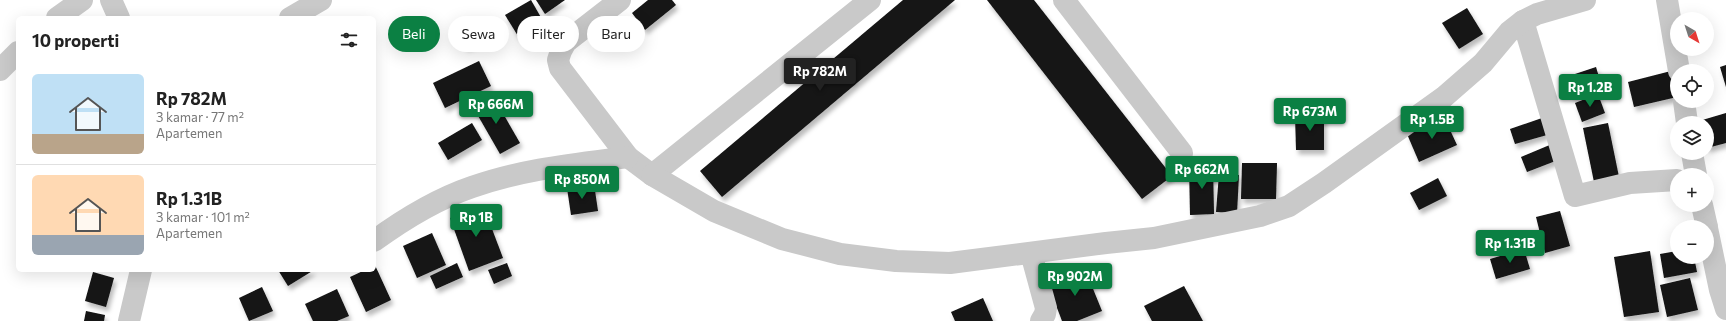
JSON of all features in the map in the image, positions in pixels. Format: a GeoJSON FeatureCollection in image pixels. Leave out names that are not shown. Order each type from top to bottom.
{"type":"FeatureCollection","features":[{"type":"Feature","properties":{"kind":"street"},"geometry":{"type":"LineString","coordinates":[[60,16],[82,0]]}},
{"type":"Feature","properties":{"kind":"street"},"geometry":{"type":"LineString","coordinates":[[111,0],[119,16]]}},
{"type":"Feature","properties":{"kind":"street"},"geometry":{"type":"LineString","coordinates":[[293,16],[321,0]]}},
{"type":"Feature","properties":{"kind":"street"},"geometry":{"type":"LineString","coordinates":[[620,0],[566,42],[560,50],[558,60],[560,68],[578,94],[628,156],[652,174],[714,211],[782,239],[840,254],[896,261],[950,263],[1154,238],[1260,216],[1289,206],[1324,183],[1444,97],[1483,63],[1509,32],[1523,21],[1537,14],[1585,0]]}},
{"type":"Feature","properties":{"kind":"street"},"geometry":{"type":"LineString","coordinates":[[652,174],[870,0]]}},
{"type":"Feature","properties":{"kind":"street"},"geometry":{"type":"LineString","coordinates":[[1064,0],[1182,153]]}},
{"type":"Feature","properties":{"kind":"street"},"geometry":{"type":"LineString","coordinates":[[1667,0],[1678,64]]}},
{"type":"Feature","properties":{"kind":"street"},"geometry":{"type":"LineString","coordinates":[[1523,21],[1575,196],[1630,183],[1670,180]]}},
{"type":"Feature","properties":{"kind":"street"},"geometry":{"type":"LineString","coordinates":[[0,70],[16,54]]}},
{"type":"Feature","properties":{"kind":"street"},"geometry":{"type":"LineString","coordinates":[[376,240],[396,225],[432,204],[472,187],[548,167],[628,156]]}},
{"type":"Feature","properties":{"kind":"street"},"geometry":{"type":"LineString","coordinates":[[1031,253],[1046,308],[1042,321]]}},
{"type":"Feature","properties":{"kind":"street"},"geometry":{"type":"LineString","coordinates":[[1714,256],[1724,296]]}},
{"type":"Feature","properties":{"kind":"street"},"geometry":{"type":"LineString","coordinates":[[129,321],[141,272]]}},
{"type":"Feature","properties":{"kind":"building"},"geometry":{"type":"Polygon","coordinates":[[[531,0],[540,16],[517,16],[517,34],[509,21],[509,16],[505,15],[531,0]]]}},
{"type":"Feature","properties":{"kind":"building"},"geometry":{"type":"Polygon","coordinates":[[[536,0],[565,0],[545,14],[536,0]]]}},
{"type":"Feature","properties":{"kind":"building"},"geometry":{"type":"Polygon","coordinates":[[[648,0],[672,0],[676,5],[645,30],[645,16],[634,16],[632,13],[648,0]]]}},
{"type":"Feature","properties":{"kind":"building"},"geometry":{"type":"Polygon","coordinates":[[[903,0],[955,0],[722,197],[700,171],[903,0]]]}},
{"type":"Feature","properties":{"kind":"building"},"geometry":{"type":"Polygon","coordinates":[[[987,0],[1034,0],[1172,176],[1142,199],[987,0]]]}},
{"type":"Feature","properties":{"kind":"building"},"geometry":{"type":"Polygon","coordinates":[[[1467,8],[1483,34],[1459,49],[1442,23],[1467,8]]]}},
{"type":"Feature","properties":{"kind":"building"},"geometry":{"type":"Polygon","coordinates":[[[479,61],[491,86],[445,108],[433,83],[479,61]]]}},
{"type":"Feature","properties":{"kind":"building"},"geometry":{"type":"Polygon","coordinates":[[[1726,65],[1726,87],[1720,67],[1726,65]]]}},
{"type":"Feature","properties":{"kind":"building"},"geometry":{"type":"Polygon","coordinates":[[[1596,67],[1602,87],[1573,97],[1566,77],[1596,67]]]}},
{"type":"Feature","properties":{"kind":"building"},"geometry":{"type":"Polygon","coordinates":[[[1670,71],[1670,99],[1634,107],[1628,82],[1670,71]]]}},
{"type":"Feature","properties":{"kind":"building"},"geometry":{"type":"Polygon","coordinates":[[[1598,94],[1605,113],[1582,122],[1575,103],[1598,94]]]}},
{"type":"Feature","properties":{"kind":"building"},"geometry":{"type":"Polygon","coordinates":[[[493,96],[520,143],[500,154],[473,107],[493,96]]]}},
{"type":"Feature","properties":{"kind":"building"},"geometry":{"type":"Polygon","coordinates":[[[1726,113],[1726,143],[1714,146],[1714,117],[1726,113]]]}},
{"type":"Feature","properties":{"kind":"building"},"geometry":{"type":"Polygon","coordinates":[[[1324,114],[1324,150],[1296,150],[1295,115],[1324,114]]]}},
{"type":"Feature","properties":{"kind":"building"},"geometry":{"type":"Polygon","coordinates":[[[1444,117],[1457,145],[1419,162],[1407,134],[1444,117]]]}},
{"type":"Feature","properties":{"kind":"building"},"geometry":{"type":"Polygon","coordinates":[[[1542,118],[1547,135],[1515,144],[1510,129],[1542,118]]]}},
{"type":"Feature","properties":{"kind":"building"},"geometry":{"type":"Polygon","coordinates":[[[472,123],[482,140],[448,160],[438,143],[472,123]]]}},
{"type":"Feature","properties":{"kind":"building"},"geometry":{"type":"Polygon","coordinates":[[[1608,123],[1619,177],[1594,182],[1583,128],[1608,123]]]}},
{"type":"Feature","properties":{"kind":"building"},"geometry":{"type":"Polygon","coordinates":[[[1552,144],[1558,160],[1527,172],[1521,157],[1552,144]]]}},
{"type":"Feature","properties":{"kind":"building"},"geometry":{"type":"Polygon","coordinates":[[[1242,163],[1277,163],[1276,199],[1241,199],[1242,163]]]}},
{"type":"Feature","properties":{"kind":"building"},"geometry":{"type":"Polygon","coordinates":[[[1213,165],[1214,214],[1190,215],[1189,166],[1213,165]]]}},
{"type":"Feature","properties":{"kind":"building"},"geometry":{"type":"Polygon","coordinates":[[[1219,174],[1239,175],[1237,213],[1216,212],[1219,174]]]}},
{"type":"Feature","properties":{"kind":"building"},"geometry":{"type":"Polygon","coordinates":[[[1438,178],[1447,196],[1419,210],[1410,193],[1438,178]]]}},
{"type":"Feature","properties":{"kind":"building"},"geometry":{"type":"Polygon","coordinates":[[[594,184],[598,211],[571,215],[567,188],[594,184]]]}},
{"type":"Feature","properties":{"kind":"building"},"geometry":{"type":"Polygon","coordinates":[[[483,205],[503,258],[469,271],[450,218],[483,205]]]}},
{"type":"Feature","properties":{"kind":"building"},"geometry":{"type":"Polygon","coordinates":[[[1560,211],[1570,246],[1545,253],[1536,217],[1560,211]]]}},
{"type":"Feature","properties":{"kind":"building"},"geometry":{"type":"Polygon","coordinates":[[[432,233],[446,265],[417,278],[403,246],[432,233]]]}},
{"type":"Feature","properties":{"kind":"building"},"geometry":{"type":"Polygon","coordinates":[[[1524,249],[1530,269],[1496,279],[1490,259],[1524,249]]]}},
{"type":"Feature","properties":{"kind":"building"},"geometry":{"type":"Polygon","coordinates":[[[1650,251],[1659,312],[1624,317],[1614,257],[1650,251]]]}},
{"type":"Feature","properties":{"kind":"building"},"geometry":{"type":"Polygon","coordinates":[[[1670,252],[1670,264],[1695,264],[1697,272],[1664,278],[1660,254],[1670,252]]]}},
{"type":"Feature","properties":{"kind":"building"},"geometry":{"type":"Polygon","coordinates":[[[457,263],[463,277],[436,289],[430,276],[457,263]]]}},
{"type":"Feature","properties":{"kind":"building"},"geometry":{"type":"Polygon","coordinates":[[[507,263],[512,276],[494,284],[488,270],[507,263]]]}},
{"type":"Feature","properties":{"kind":"building"},"geometry":{"type":"Polygon","coordinates":[[[376,267],[391,300],[366,312],[350,277],[361,272],[376,272],[376,267]]]}},
{"type":"Feature","properties":{"kind":"building"},"geometry":{"type":"Polygon","coordinates":[[[1085,269],[1102,311],[1077,321],[1062,321],[1048,284],[1085,269]]]}},
{"type":"Feature","properties":{"kind":"building"},"geometry":{"type":"Polygon","coordinates":[[[93,272],[114,278],[106,307],[85,301],[93,272]]]}},
{"type":"Feature","properties":{"kind":"building"},"geometry":{"type":"Polygon","coordinates":[[[279,272],[311,272],[288,286],[279,272]]]}},
{"type":"Feature","properties":{"kind":"building"},"geometry":{"type":"Polygon","coordinates":[[[1690,278],[1698,310],[1667,317],[1660,285],[1690,278]]]}},
{"type":"Feature","properties":{"kind":"building"},"geometry":{"type":"Polygon","coordinates":[[[1184,286],[1203,321],[1152,321],[1144,306],[1184,286]]]}},
{"type":"Feature","properties":{"kind":"building"},"geometry":{"type":"Polygon","coordinates":[[[262,287],[273,311],[249,321],[239,298],[262,287]]]}},
{"type":"Feature","properties":{"kind":"building"},"geometry":{"type":"Polygon","coordinates":[[[337,289],[349,316],[337,321],[313,321],[305,304],[337,289]]]}},
{"type":"Feature","properties":{"kind":"building"},"geometry":{"type":"Polygon","coordinates":[[[983,298],[993,321],[955,321],[951,312],[983,298]]]}},
{"type":"Feature","properties":{"kind":"building"},"geometry":{"type":"Polygon","coordinates":[[[86,311],[105,315],[104,321],[84,321],[86,311]]]}}]}
